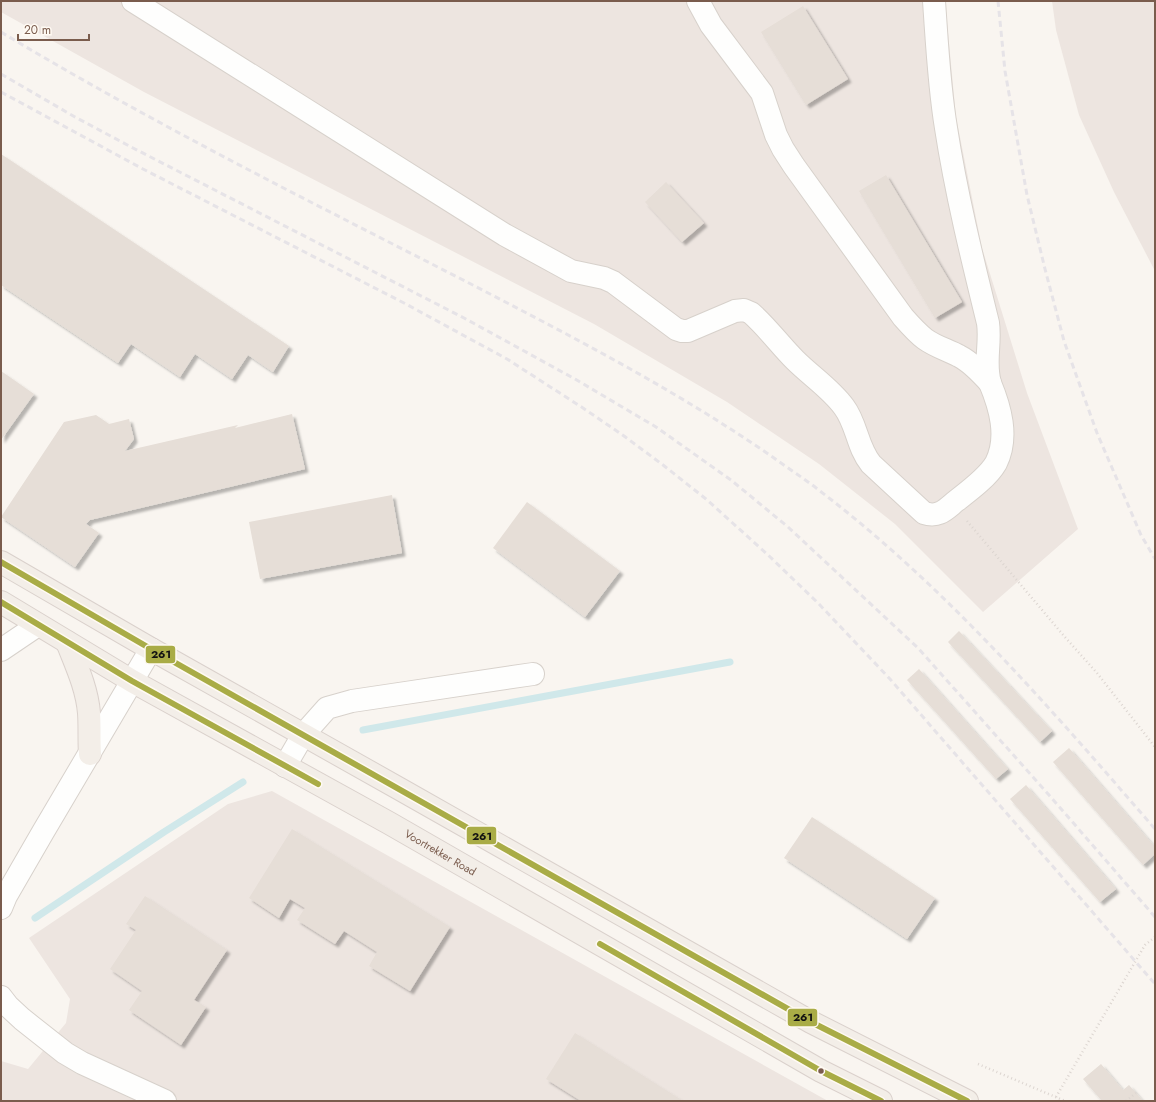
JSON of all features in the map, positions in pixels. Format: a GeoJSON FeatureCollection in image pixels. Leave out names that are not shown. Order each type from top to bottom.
{"type":"FeatureCollection","features":[{"type":"Feature","properties":{"kind":"main road"},"geometry":{"type":"LineString","coordinates":[[1,562],[151,649],[811,1022],[968,1101]]}},
{"type":"Feature","properties":{"kind":"main road","name":"Voortrekker Road"},"geometry":{"type":"LineString","coordinates":[[1,602],[132,681],[389,823],[821,1071],[881,1101]]}},
{"type":"Feature","properties":{"kind":"main road"},"geometry":{"type":"LineString","coordinates":[[67,642],[86,694],[89,713],[90,754]]}},
{"type":"Feature","properties":{"kind":"lane"},"geometry":{"type":"LineString","coordinates":[[133,1],[510,238],[571,271],[604,278],[613,282],[676,329],[688,331],[735,311],[744,310],[751,313],[795,360],[836,397],[844,407],[849,416],[861,450],[871,464],[924,513],[935,515],[953,504],[974,486],[996,462],[1000,451],[1002,420],[998,401],[987,374],[989,333],[954,179],[949,149],[940,88],[934,1]]}},
{"type":"Feature","properties":{"kind":"lane"},"geometry":{"type":"LineString","coordinates":[[698,1],[711,25],[762,93],[776,135],[787,155],[903,317],[926,340],[960,356],[981,372],[990,383]]}},
{"type":"Feature","properties":{"kind":"lane"},"geometry":{"type":"LineString","coordinates":[[960,356],[976,356],[987,345],[989,333]]}},
{"type":"Feature","properties":{"kind":"lane"},"geometry":{"type":"LineString","coordinates":[[1,650],[38,625]]}},
{"type":"Feature","properties":{"kind":"lane"},"geometry":{"type":"LineString","coordinates":[[1,908],[6,896],[151,649]]}},
{"type":"Feature","properties":{"kind":"lane"},"geometry":{"type":"LineString","coordinates":[[286,766],[303,735],[327,708],[352,701],[533,674]]}},
{"type":"Feature","properties":{"kind":"lane"},"geometry":{"type":"LineString","coordinates":[[1,997],[22,1019],[66,1053],[82,1063],[165,1101]]}},
{"type":"Feature","properties":{"kind":"path"},"geometry":{"type":"LineString","coordinates":[[953,504],[1097,673],[1155,747]]}},
{"type":"Feature","properties":{"kind":"path"},"geometry":{"type":"LineString","coordinates":[[1056,1097],[1145,945],[1155,937]]}},
{"type":"Feature","properties":{"kind":"path"},"geometry":{"type":"LineString","coordinates":[[978,1064],[1065,1101]]}},
{"type":"Feature","properties":{"kind":"path"},"geometry":{"type":"LineString","coordinates":[[1126,1101],[1136,1093]]}},
{"type":"Feature","properties":{"kind":"shaded area"},"geometry":{"type":"Polygon","coordinates":[[[1,1],[945,1],[956,117],[982,248],[1027,393],[1078,529],[983,612],[895,524],[819,464],[727,402],[594,324],[144,92],[1,12],[1,1]]]}},
{"type":"Feature","properties":{"kind":"shaded area"},"geometry":{"type":"Polygon","coordinates":[[[1052,1],[1155,1],[1155,271],[1114,192],[1079,115],[1056,30],[1052,1]]]}},
{"type":"Feature","properties":{"kind":"shaded area"},"geometry":{"type":"Polygon","coordinates":[[[272,791],[828,1101],[1,1101],[1,1061],[28,1069],[66,1023],[70,999],[29,938],[228,804],[272,791]]]}},
{"type":"Feature","properties":{"kind":"building"},"geometry":{"type":"Polygon","coordinates":[[[803,6],[848,79],[806,105],[761,32],[803,6]]]}},
{"type":"Feature","properties":{"kind":"building"},"geometry":{"type":"Polygon","coordinates":[[[1,154],[289,346],[273,372],[248,355],[232,379],[195,354],[180,377],[131,344],[118,363],[1,285],[1,154]]]}},
{"type":"Feature","properties":{"kind":"building"},"geometry":{"type":"Polygon","coordinates":[[[886,175],[962,302],[935,318],[859,191],[886,175]]]}},
{"type":"Feature","properties":{"kind":"building"},"geometry":{"type":"Polygon","coordinates":[[[666,182],[704,223],[682,242],[645,202],[666,182]]]}},
{"type":"Feature","properties":{"kind":"building"},"geometry":{"type":"Polygon","coordinates":[[[1,371],[34,394],[1,440],[1,371]]]}},
{"type":"Feature","properties":{"kind":"building"},"geometry":{"type":"Polygon","coordinates":[[[292,414],[305,469],[90,520],[86,524],[99,533],[75,567],[1,517],[64,422],[96,415],[109,424],[129,419],[134,439],[125,451],[238,425],[235,428],[292,414]]]}},
{"type":"Feature","properties":{"kind":"building"},"geometry":{"type":"Polygon","coordinates":[[[392,495],[402,553],[260,579],[249,522],[392,495]]]}},
{"type":"Feature","properties":{"kind":"building"},"geometry":{"type":"Polygon","coordinates":[[[527,502],[620,571],[585,617],[493,548],[527,502]]]}},
{"type":"Feature","properties":{"kind":"building"},"geometry":{"type":"Polygon","coordinates":[[[959,631],[1052,731],[1040,742],[948,642],[959,631]]]}},
{"type":"Feature","properties":{"kind":"building"},"geometry":{"type":"Polygon","coordinates":[[[919,669],[1008,769],[996,779],[907,680],[919,669]]]}},
{"type":"Feature","properties":{"kind":"building"},"geometry":{"type":"Polygon","coordinates":[[[1069,748],[1155,847],[1155,854],[1143,865],[1053,762],[1069,748]]]}},
{"type":"Feature","properties":{"kind":"building"},"geometry":{"type":"Polygon","coordinates":[[[1026,785],[1116,889],[1100,902],[1010,799],[1026,785]]]}},
{"type":"Feature","properties":{"kind":"building"},"geometry":{"type":"Polygon","coordinates":[[[812,817],[935,898],[907,939],[784,858],[812,817]]]}},
{"type":"Feature","properties":{"kind":"building"},"geometry":{"type":"Polygon","coordinates":[[[292,829],[450,927],[410,991],[369,966],[377,952],[344,931],[335,944],[297,920],[305,908],[290,899],[279,918],[249,898],[292,829]]]}},
{"type":"Feature","properties":{"kind":"building"},"geometry":{"type":"Polygon","coordinates":[[[145,896],[227,950],[194,1000],[206,1007],[181,1045],[129,1010],[142,991],[110,969],[136,930],[126,924],[145,896]]]}},
{"type":"Feature","properties":{"kind":"building"},"geometry":{"type":"Polygon","coordinates":[[[575,1033],[683,1101],[581,1101],[546,1079],[575,1033]]]}},
{"type":"Feature","properties":{"kind":"building"},"geometry":{"type":"Polygon","coordinates":[[[1101,1064],[1123,1090],[1129,1085],[1143,1101],[1102,1101],[1083,1079],[1101,1064]]]}},
{"type":"Feature","properties":{"kind":"waterway"},"geometry":{"type":"LineString","coordinates":[[363,730],[730,662]]}},
{"type":"Feature","properties":{"kind":"waterway"},"geometry":{"type":"LineString","coordinates":[[35,918],[164,832],[243,782]]}},
{"type":"Feature","properties":{"kind":"railway"},"geometry":{"type":"LineString","coordinates":[[998,1],[1005,71],[1027,195],[1064,341],[1097,433],[1141,535],[1155,559]]}},
{"type":"Feature","properties":{"kind":"railway"},"geometry":{"type":"LineString","coordinates":[[1,32],[58,66],[173,130],[584,343],[699,409],[774,458],[867,528],[954,609],[1037,695],[1155,829]]}},
{"type":"Feature","properties":{"kind":"railway"},"geometry":{"type":"LineString","coordinates":[[1,74],[75,117],[133,148],[464,318],[575,379],[656,427],[731,480],[788,527],[918,648],[1155,917]]}},
{"type":"Feature","properties":{"kind":"railway"},"geometry":{"type":"LineString","coordinates":[[1,92],[143,169],[404,303],[507,359],[583,408],[663,465],[706,499],[767,554],[818,603],[890,679],[1155,984]]}},
{"type":"Feature","properties":{"kind":"transit line","name":"261"},"geometry":{"type":"LineString","coordinates":[[1,562],[151,649],[811,1022],[967,1101]]}},
{"type":"Feature","properties":{"kind":"transit line","name":"261"},"geometry":{"type":"LineString","coordinates":[[1,602],[132,681],[318,784]]}},
{"type":"Feature","properties":{"kind":"transit line","name":"261"},"geometry":{"type":"LineString","coordinates":[[600,944],[821,1071],[881,1101]]}}]}
